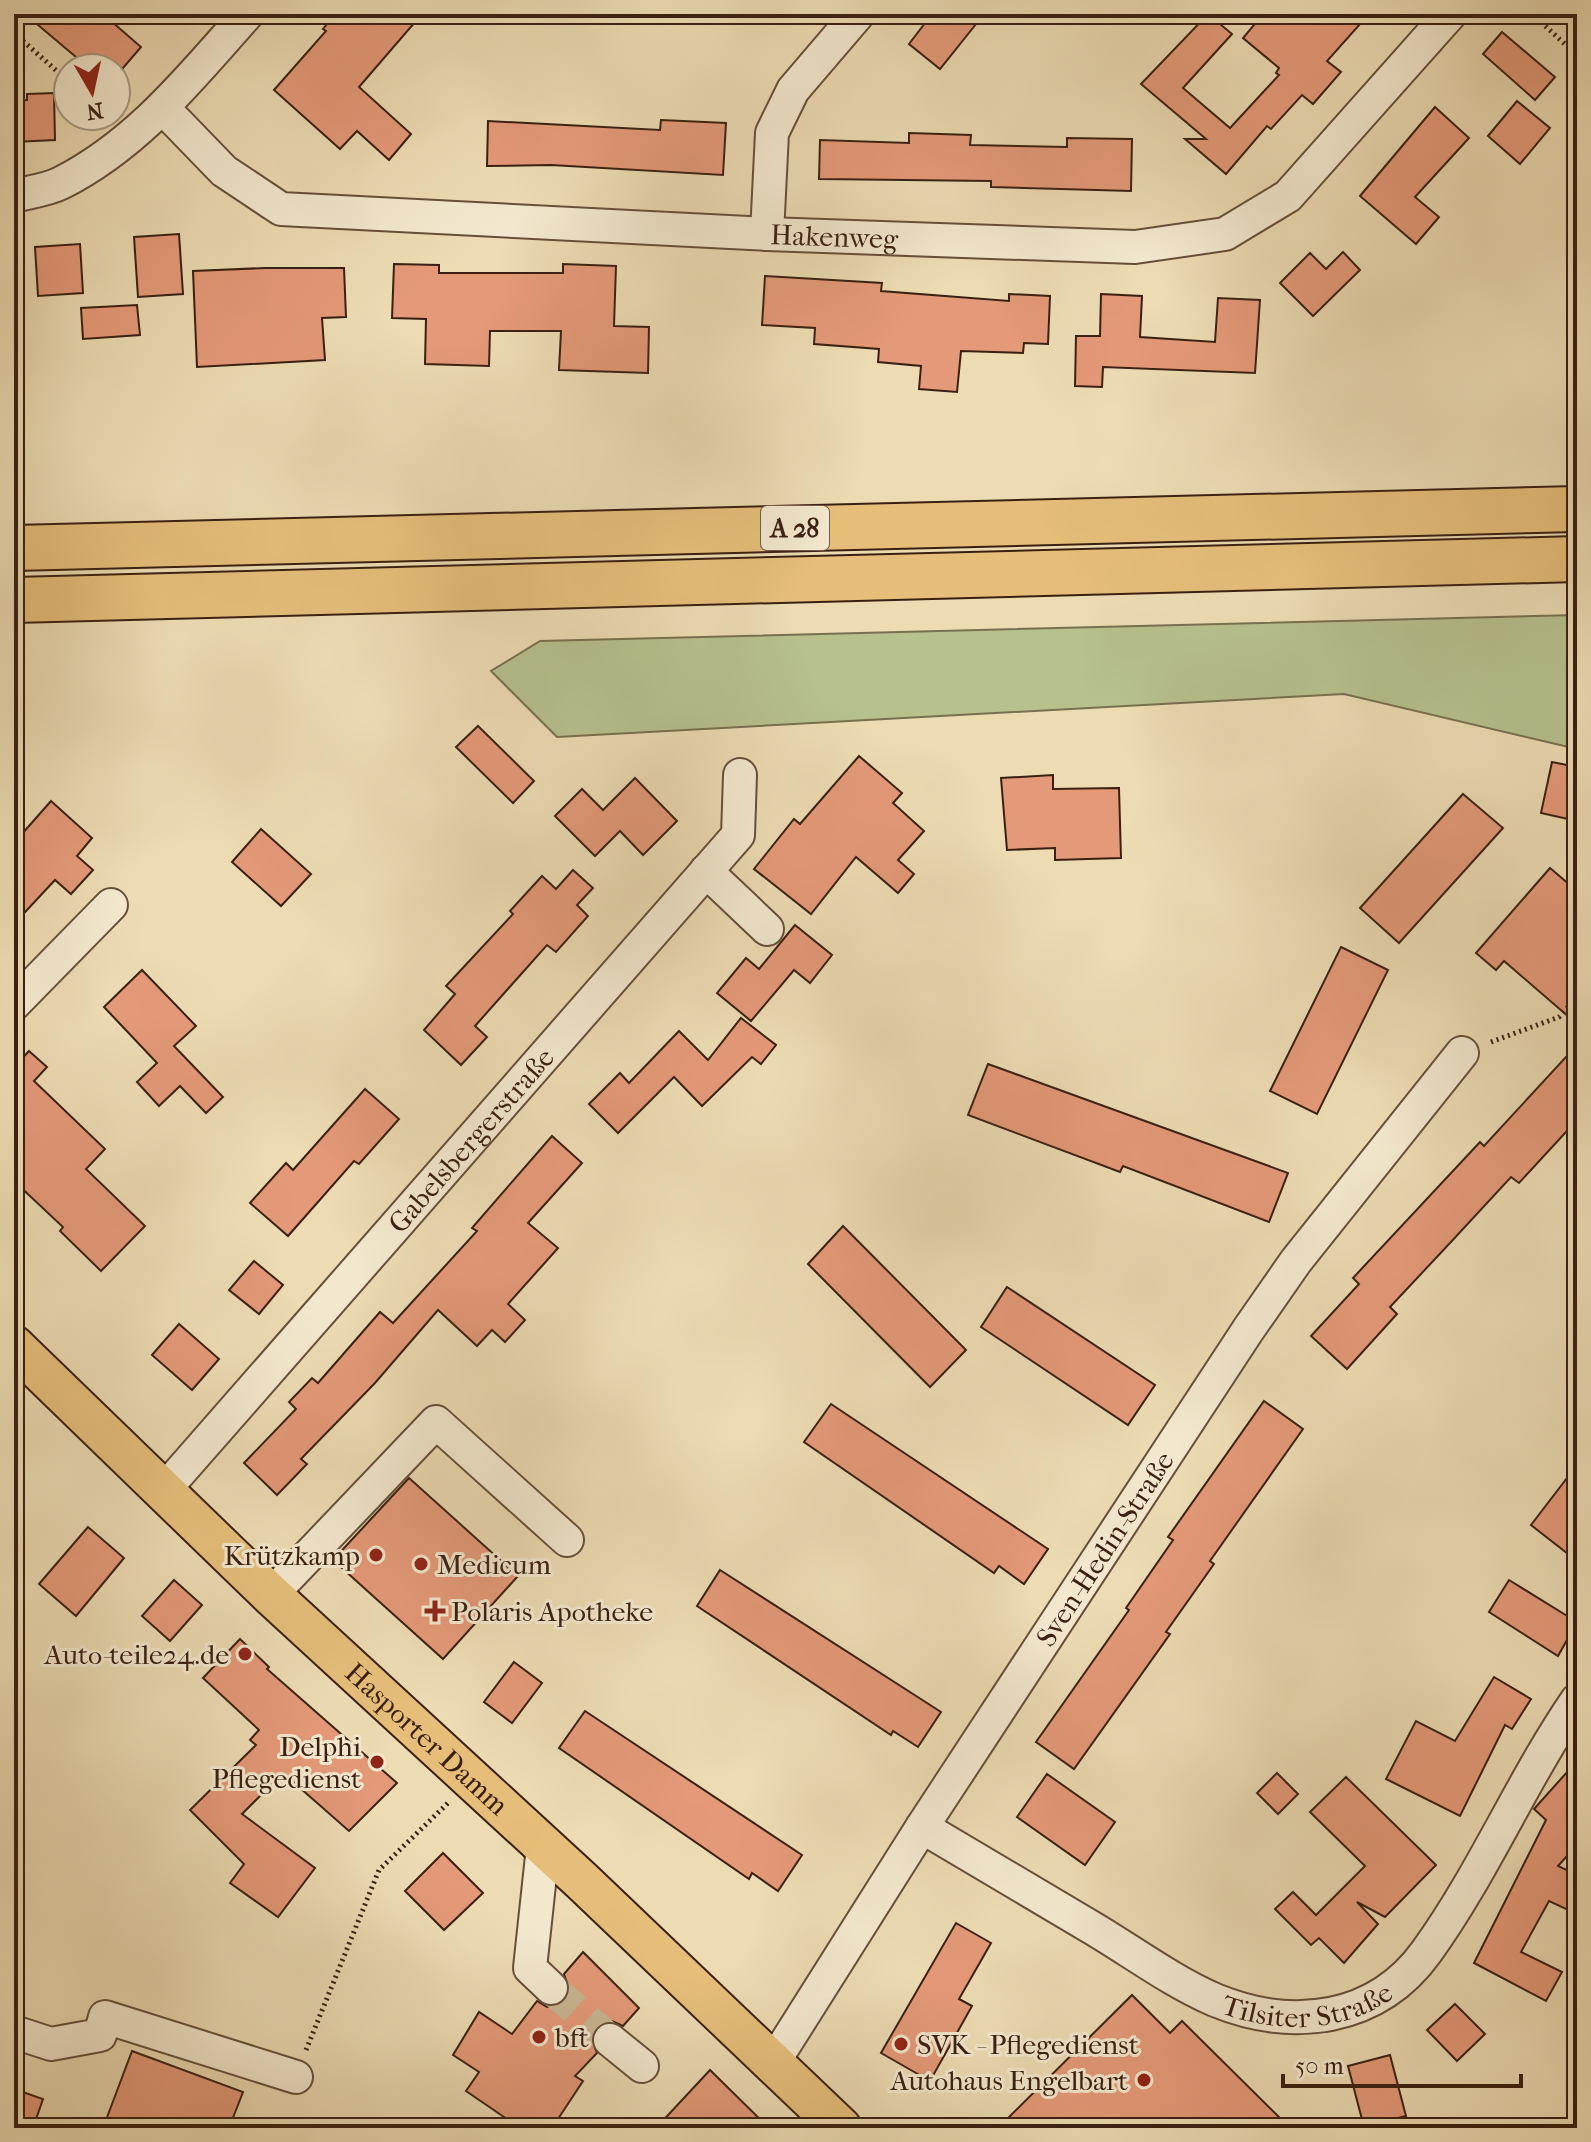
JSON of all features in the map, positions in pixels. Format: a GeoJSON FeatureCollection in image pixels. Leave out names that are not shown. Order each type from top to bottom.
{"type":"FeatureCollection","features":[{"type":"Feature","properties":{"kind":"highway","name":"A 28"},"geometry":{"type":"LineString","coordinates":[[14,548],[1577,509]]}},
{"type":"Feature","properties":{"kind":"highway","name":"A 28"},"geometry":{"type":"LineString","coordinates":[[14,600],[1577,559]]}},
{"type":"Feature","properties":{"kind":"main road","name":"Hasporter Damm"},"geometry":{"type":"LineString","coordinates":[[14,1346],[271,1595],[841,2128]]}},
{"type":"Feature","properties":{"kind":"street"},"geometry":{"type":"LineString","coordinates":[[14,196],[60,184],[131,137],[163,108],[247,14]]}},
{"type":"Feature","properties":{"kind":"street"},"geometry":{"type":"LineString","coordinates":[[767,234],[772,133],[793,90],[858,14]]}},
{"type":"Feature","properties":{"kind":"street","name":"Hakenweg"},"geometry":{"type":"LineString","coordinates":[[163,108],[224,171],[281,209],[767,234],[1135,247],[1225,234],[1288,196],[1450,14]]}},
{"type":"Feature","properties":{"kind":"street","name":"Gabelsbergerstraße"},"geometry":{"type":"LineString","coordinates":[[165,1489],[738,835],[740,775]]}},
{"type":"Feature","properties":{"kind":"street"},"geometry":{"type":"LineString","coordinates":[[706,871],[767,929]]}},
{"type":"Feature","properties":{"kind":"street"},"geometry":{"type":"LineString","coordinates":[[14,1004],[111,905]]}},
{"type":"Feature","properties":{"kind":"street","name":"Sven-Hedin-Straße"},"geometry":{"type":"LineString","coordinates":[[773,2063],[922,1827],[1296,1261],[1428,1100],[1462,1053]]}},
{"type":"Feature","properties":{"kind":"street"},"geometry":{"type":"LineString","coordinates":[[271,1595],[436,1422],[567,1540]]}},
{"type":"Feature","properties":{"kind":"street","name":"Tilsiter Straße"},"geometry":{"type":"LineString","coordinates":[[922,1827],[1216,2000],[1272,2014],[1310,2016],[1342,2013],[1368,2005],[1390,1991],[1427,1952],[1577,1700]]}},
{"type":"Feature","properties":{"kind":"street"},"geometry":{"type":"LineString","coordinates":[[543,1847],[530,1968],[551,1988]]}},
{"type":"Feature","properties":{"kind":"street"},"geometry":{"type":"LineString","coordinates":[[14,2032],[51,2044],[100,2035],[105,2017],[296,2077]]}},
{"type":"Feature","properties":{"kind":"street"},"geometry":{"type":"LineString","coordinates":[[610,2040],[642,2066]]}},
{"type":"Feature","properties":{"kind":"path"},"geometry":{"type":"LineString","coordinates":[[1532,14],[1577,55]]}},
{"type":"Feature","properties":{"kind":"path"},"geometry":{"type":"LineString","coordinates":[[14,33],[52,67]]}},
{"type":"Feature","properties":{"kind":"path"},"geometry":{"type":"LineString","coordinates":[[1462,1053],[1559,1017],[1577,997]]}},
{"type":"Feature","properties":{"kind":"path"},"geometry":{"type":"LineString","coordinates":[[296,2077],[379,1870],[470,1781]]}},
{"type":"Feature","properties":{"kind":"green space"},"geometry":{"type":"Polygon","coordinates":[[[1577,615],[1577,749],[1344,694],[557,737],[491,671],[540,641],[1577,615]]]}},
{"type":"Feature","properties":{"kind":"building"},"geometry":{"type":"Polygon","coordinates":[[[25,14],[103,14],[141,47],[132,58],[132,52],[70,52],[25,14]]]}},
{"type":"Feature","properties":{"kind":"building"},"geometry":{"type":"Polygon","coordinates":[[[335,14],[422,14],[359,87],[411,134],[389,160],[357,131],[340,149],[274,90],[326,31],[323,29],[335,14]]]}},
{"type":"Feature","properties":{"kind":"building"},"geometry":{"type":"Polygon","coordinates":[[[932,14],[984,14],[940,69],[909,44],[932,14]]]}},
{"type":"Feature","properties":{"kind":"building"},"geometry":{"type":"Polygon","coordinates":[[[1208,14],[1232,34],[1183,88],[1230,128],[1279,75],[1276,73],[1279,68],[1243,38],[1263,14],[1369,14],[1327,61],[1341,72],[1313,104],[1302,95],[1271,129],[1267,126],[1226,174],[1185,139],[1206,139],[1141,84],[1208,14]]]}},
{"type":"Feature","properties":{"kind":"building"},"geometry":{"type":"Polygon","coordinates":[[[1502,32],[1555,77],[1535,100],[1483,54],[1502,32]]]}},
{"type":"Feature","properties":{"kind":"building"},"geometry":{"type":"Polygon","coordinates":[[[52,93],[52,132],[55,132],[55,140],[14,142],[14,101],[27,100],[27,94],[52,93]]]}},
{"type":"Feature","properties":{"kind":"building"},"geometry":{"type":"Polygon","coordinates":[[[1517,101],[1550,128],[1520,164],[1488,136],[1517,101]]]}},
{"type":"Feature","properties":{"kind":"building"},"geometry":{"type":"Polygon","coordinates":[[[1435,107],[1469,138],[1415,197],[1439,217],[1416,244],[1360,196],[1435,107]]]}},
{"type":"Feature","properties":{"kind":"building"},"geometry":{"type":"Polygon","coordinates":[[[661,120],[726,123],[723,175],[551,165],[487,166],[488,121],[660,130],[661,120]]]}},
{"type":"Feature","properties":{"kind":"building"},"geometry":{"type":"Polygon","coordinates":[[[909,133],[971,135],[970,145],[1067,147],[1067,138],[1132,139],[1131,191],[991,187],[991,181],[819,179],[820,140],[909,143],[909,133]]]}},
{"type":"Feature","properties":{"kind":"building"},"geometry":{"type":"Polygon","coordinates":[[[179,234],[183,294],[138,297],[134,237],[179,234]]]}},
{"type":"Feature","properties":{"kind":"building"},"geometry":{"type":"Polygon","coordinates":[[[80,244],[83,293],[38,296],[35,247],[80,244]]]}},
{"type":"Feature","properties":{"kind":"building"},"geometry":{"type":"Polygon","coordinates":[[[1343,252],[1360,270],[1313,316],[1280,283],[1310,253],[1326,269],[1343,252]]]}},
{"type":"Feature","properties":{"kind":"building"},"geometry":{"type":"Polygon","coordinates":[[[394,264],[439,265],[439,273],[563,273],[563,264],[616,266],[614,326],[649,327],[648,373],[559,370],[561,331],[490,331],[489,366],[425,364],[426,319],[392,318],[394,264]]]}},
{"type":"Feature","properties":{"kind":"building"},"geometry":{"type":"Polygon","coordinates":[[[344,268],[346,317],[322,318],[325,360],[197,367],[193,271],[344,268]]]}},
{"type":"Feature","properties":{"kind":"building"},"geometry":{"type":"Polygon","coordinates":[[[765,276],[882,283],[881,291],[1009,301],[1009,294],[1050,296],[1048,344],[1024,343],[1023,353],[961,351],[957,392],[919,389],[921,366],[878,362],[879,349],[814,344],[815,328],[762,325],[765,276]]]}},
{"type":"Feature","properties":{"kind":"building"},"geometry":{"type":"Polygon","coordinates":[[[1101,294],[1142,296],[1140,337],[1215,342],[1218,298],[1260,300],[1255,373],[1103,367],[1102,387],[1075,386],[1076,336],[1100,336],[1101,294]]]}},
{"type":"Feature","properties":{"kind":"building"},"geometry":{"type":"Polygon","coordinates":[[[137,305],[140,335],[83,339],[81,308],[137,305]]]}},
{"type":"Feature","properties":{"kind":"building"},"geometry":{"type":"Polygon","coordinates":[[[478,726],[534,781],[513,803],[456,747],[478,726]]]}},
{"type":"Feature","properties":{"kind":"building"},"geometry":{"type":"Polygon","coordinates":[[[859,756],[902,793],[893,803],[924,831],[898,860],[914,874],[898,893],[856,857],[811,914],[754,869],[794,819],[800,824],[859,756]]]}},
{"type":"Feature","properties":{"kind":"building"},"geometry":{"type":"Polygon","coordinates":[[[1552,762],[1577,767],[1577,821],[1541,813],[1552,762]]]}},
{"type":"Feature","properties":{"kind":"building"},"geometry":{"type":"Polygon","coordinates":[[[1053,775],[1053,789],[1119,788],[1121,858],[1055,860],[1055,848],[1007,850],[1001,778],[1053,775]]]}},
{"type":"Feature","properties":{"kind":"building"},"geometry":{"type":"Polygon","coordinates":[[[635,778],[677,821],[643,855],[620,831],[595,856],[555,816],[582,789],[603,810],[635,778]]]}},
{"type":"Feature","properties":{"kind":"building"},"geometry":{"type":"Polygon","coordinates":[[[1463,794],[1503,828],[1399,943],[1360,908],[1463,794]]]}},
{"type":"Feature","properties":{"kind":"building"},"geometry":{"type":"Polygon","coordinates":[[[51,801],[92,838],[77,856],[93,870],[71,894],[55,880],[14,924],[14,843],[51,801]]]}},
{"type":"Feature","properties":{"kind":"building"},"geometry":{"type":"Polygon","coordinates":[[[261,829],[311,874],[281,906],[232,862],[261,829]]]}},
{"type":"Feature","properties":{"kind":"building"},"geometry":{"type":"Polygon","coordinates":[[[1550,868],[1577,891],[1577,1024],[1504,961],[1496,970],[1476,953],[1550,868]]]}},
{"type":"Feature","properties":{"kind":"building"},"geometry":{"type":"Polygon","coordinates":[[[573,870],[593,888],[577,905],[588,916],[556,952],[547,945],[475,1026],[487,1037],[461,1065],[424,1030],[455,994],[446,986],[513,914],[510,911],[542,876],[556,889],[573,870]]]}},
{"type":"Feature","properties":{"kind":"building"},"geometry":{"type":"Polygon","coordinates":[[[795,925],[832,955],[810,983],[794,970],[751,1021],[717,993],[746,958],[759,969],[795,925]]]}},
{"type":"Feature","properties":{"kind":"building"},"geometry":{"type":"Polygon","coordinates":[[[1341,947],[1388,970],[1317,1114],[1270,1091],[1341,947]]]}},
{"type":"Feature","properties":{"kind":"building"},"geometry":{"type":"Polygon","coordinates":[[[142,970],[196,1026],[174,1046],[223,1097],[206,1113],[180,1086],[159,1106],[137,1082],[157,1063],[104,1007],[142,970]]]}},
{"type":"Feature","properties":{"kind":"building"},"geometry":{"type":"Polygon","coordinates":[[[741,1018],[776,1045],[761,1064],[752,1057],[702,1106],[674,1077],[618,1133],[589,1104],[620,1073],[629,1083],[679,1031],[708,1060],[741,1018]]]}},
{"type":"Feature","properties":{"kind":"building"},"geometry":{"type":"Polygon","coordinates":[[[1577,1045],[1577,1120],[1519,1183],[1511,1177],[1390,1307],[1397,1314],[1347,1369],[1311,1336],[1359,1284],[1353,1278],[1480,1142],[1484,1146],[1577,1045]]]}},
{"type":"Feature","properties":{"kind":"building"},"geometry":{"type":"Polygon","coordinates":[[[29,1051],[47,1067],[34,1081],[105,1149],[86,1169],[145,1226],[101,1271],[60,1231],[63,1227],[14,1181],[14,1062],[17,1064],[29,1051]]]}},
{"type":"Feature","properties":{"kind":"building"},"geometry":{"type":"Polygon","coordinates":[[[988,1064],[1288,1173],[1269,1222],[1123,1166],[1120,1172],[968,1115],[988,1064]]]}},
{"type":"Feature","properties":{"kind":"building"},"geometry":{"type":"Polygon","coordinates":[[[365,1089],[399,1119],[359,1164],[354,1161],[288,1236],[250,1203],[286,1163],[293,1170],[365,1089]]]}},
{"type":"Feature","properties":{"kind":"building"},"geometry":{"type":"Polygon","coordinates":[[[552,1136],[582,1163],[528,1223],[558,1248],[508,1304],[525,1320],[505,1342],[492,1330],[477,1346],[438,1310],[375,1383],[301,1459],[307,1464],[277,1495],[244,1463],[296,1409],[289,1402],[312,1378],[318,1383],[380,1312],[393,1323],[477,1231],[472,1228],[552,1136]]]}},
{"type":"Feature","properties":{"kind":"building"},"geometry":{"type":"Polygon","coordinates":[[[843,1226],[966,1350],[930,1387],[808,1264],[843,1226]]]}},
{"type":"Feature","properties":{"kind":"building"},"geometry":{"type":"Polygon","coordinates":[[[254,1261],[283,1285],[259,1314],[229,1290],[254,1261]]]}},
{"type":"Feature","properties":{"kind":"building"},"geometry":{"type":"Polygon","coordinates":[[[1007,1287],[1155,1385],[1128,1425],[981,1327],[1007,1287]]]}},
{"type":"Feature","properties":{"kind":"building"},"geometry":{"type":"Polygon","coordinates":[[[179,1324],[219,1359],[192,1390],[152,1355],[179,1324]]]}},
{"type":"Feature","properties":{"kind":"building"},"geometry":{"type":"Polygon","coordinates":[[[1264,1401],[1303,1429],[1210,1561],[1214,1564],[1166,1632],[1170,1634],[1074,1769],[1036,1742],[1129,1610],[1126,1608],[1173,1540],[1168,1537],[1264,1401]]]}},
{"type":"Feature","properties":{"kind":"building"},"geometry":{"type":"Polygon","coordinates":[[[831,1404],[1048,1549],[1024,1584],[999,1566],[994,1573],[804,1442],[831,1404]]]}},
{"type":"Feature","properties":{"kind":"building"},"geometry":{"type":"Polygon","coordinates":[[[1577,1465],[1577,1561],[1531,1525],[1577,1465]]]}},
{"type":"Feature","properties":{"kind":"building","name":"Medicum"},"geometry":{"type":"Polygon","coordinates":[[[409,1478],[518,1576],[443,1659],[333,1560],[409,1478]]]}},
{"type":"Feature","properties":{"kind":"building"},"geometry":{"type":"Polygon","coordinates":[[[88,1527],[124,1558],[76,1616],[39,1584],[88,1527]]]}},
{"type":"Feature","properties":{"kind":"building"},"geometry":{"type":"Polygon","coordinates":[[[720,1570],[941,1712],[918,1747],[893,1731],[891,1735],[697,1606],[720,1570]]]}},
{"type":"Feature","properties":{"kind":"building"},"geometry":{"type":"Polygon","coordinates":[[[174,1580],[202,1605],[170,1641],[142,1616],[174,1580]]]}},
{"type":"Feature","properties":{"kind":"building"},"geometry":{"type":"Polygon","coordinates":[[[1509,1580],[1577,1622],[1558,1656],[1489,1612],[1509,1580]]]}},
{"type":"Feature","properties":{"kind":"building"},"geometry":{"type":"Polygon","coordinates":[[[240,1639],[269,1667],[267,1669],[397,1783],[349,1831],[283,1773],[242,1814],[315,1868],[278,1917],[230,1883],[244,1864],[190,1810],[256,1745],[250,1740],[259,1730],[203,1678],[240,1639]]]}},
{"type":"Feature","properties":{"kind":"building"},"geometry":{"type":"Polygon","coordinates":[[[514,1662],[542,1683],[512,1723],[484,1702],[514,1662]]]}},
{"type":"Feature","properties":{"kind":"building"},"geometry":{"type":"Polygon","coordinates":[[[1494,1677],[1531,1699],[1512,1729],[1505,1725],[1460,1816],[1386,1779],[1416,1721],[1455,1741],[1494,1677]]]}},
{"type":"Feature","properties":{"kind":"building"},"geometry":{"type":"Polygon","coordinates":[[[585,1711],[802,1855],[778,1891],[752,1873],[749,1879],[559,1748],[585,1711]]]}},
{"type":"Feature","properties":{"kind":"building"},"geometry":{"type":"Polygon","coordinates":[[[1577,1761],[1577,1845],[1558,1866],[1577,1875],[1577,1914],[1549,1901],[1521,1952],[1562,1972],[1546,2001],[1474,1963],[1546,1820],[1534,1809],[1577,1761]]]}},
{"type":"Feature","properties":{"kind":"building"},"geometry":{"type":"Polygon","coordinates":[[[1277,1773],[1298,1794],[1278,1814],[1257,1793],[1277,1773]]]}},
{"type":"Feature","properties":{"kind":"building"},"geometry":{"type":"Polygon","coordinates":[[[1047,1774],[1115,1822],[1085,1865],[1017,1817],[1047,1774]]]}},
{"type":"Feature","properties":{"kind":"building"},"geometry":{"type":"Polygon","coordinates":[[[1346,1777],[1436,1865],[1385,1917],[1357,1902],[1378,1924],[1344,1963],[1319,1938],[1311,1945],[1275,1909],[1293,1892],[1316,1915],[1365,1866],[1310,1812],[1346,1777]]]}},
{"type":"Feature","properties":{"kind":"building"},"geometry":{"type":"Polygon","coordinates":[[[443,1853],[483,1893],[444,1930],[405,1891],[443,1853]]]}},
{"type":"Feature","properties":{"kind":"building"},"geometry":{"type":"Polygon","coordinates":[[[956,1923],[991,1943],[959,1999],[972,2006],[930,2081],[881,2053],[956,1923]]]}},
{"type":"Feature","properties":{"kind":"building","name":"bft"},"geometry":{"type":"Polygon","coordinates":[[[583,1952],[639,2008],[623,2026],[612,2021],[595,2029],[591,2038],[597,2053],[575,2076],[583,2081],[552,2128],[520,2128],[466,2091],[479,2072],[453,2055],[479,2012],[512,2034],[537,2001],[547,2007],[564,2002],[570,1992],[564,1974],[583,1952]]]}},
{"type":"Feature","properties":{"kind":"building","name":"Autohaus Engelbart"},"geometry":{"type":"Polygon","coordinates":[[[1132,1995],[1170,2033],[1182,2021],[1290,2128],[998,2128],[1132,1995]]]}},
{"type":"Feature","properties":{"kind":"building"},"geometry":{"type":"Polygon","coordinates":[[[1455,2004],[1485,2034],[1457,2061],[1427,2030],[1455,2004]]]}},
{"type":"Feature","properties":{"kind":"building"},"geometry":{"type":"Polygon","coordinates":[[[132,2051],[243,2092],[229,2128],[103,2128],[132,2051]]]}},
{"type":"Feature","properties":{"kind":"building"},"geometry":{"type":"Polygon","coordinates":[[[1390,2055],[1406,2116],[1364,2127],[1348,2066],[1390,2055]]]}},
{"type":"Feature","properties":{"kind":"building"},"geometry":{"type":"Polygon","coordinates":[[[710,2070],[769,2128],[656,2128],[710,2070]]]}},
{"type":"Feature","properties":{"kind":"building"},"geometry":{"type":"Polygon","coordinates":[[[14,2089],[43,2099],[33,2128],[14,2128],[14,2089]]]}},
{"type":"Feature","properties":{"kind":"tunnel"},"geometry":{"type":"LineString","coordinates":[[551,1988],[610,2040]]}},
{"type":"Feature","properties":{"kind":"place","name":"Krützkamp"},"geometry":{"type":"Point","coordinates":[376,1555]}},
{"type":"Feature","properties":{"kind":"place","name":"Medicum"},"geometry":{"type":"Point","coordinates":[421,1564]}},
{"type":"Feature","properties":{"kind":"place","name":"Polaris Apotheke"},"geometry":{"type":"Point","coordinates":[435,1611]}},
{"type":"Feature","properties":{"kind":"place","name":"Auto-teile24.de"},"geometry":{"type":"Point","coordinates":[245,1654]}},
{"type":"Feature","properties":{"kind":"place","name":"Delphi Pflegedienst"},"geometry":{"type":"Point","coordinates":[377,1762]}},
{"type":"Feature","properties":{"kind":"place","name":"bft"},"geometry":{"type":"Point","coordinates":[539,2037]}},
{"type":"Feature","properties":{"kind":"place","name":"SVK - Pflegedienst"},"geometry":{"type":"Point","coordinates":[901,2044]}},
{"type":"Feature","properties":{"kind":"place","name":"Autohaus Engelbart"},"geometry":{"type":"Point","coordinates":[1144,2080]}}]}
